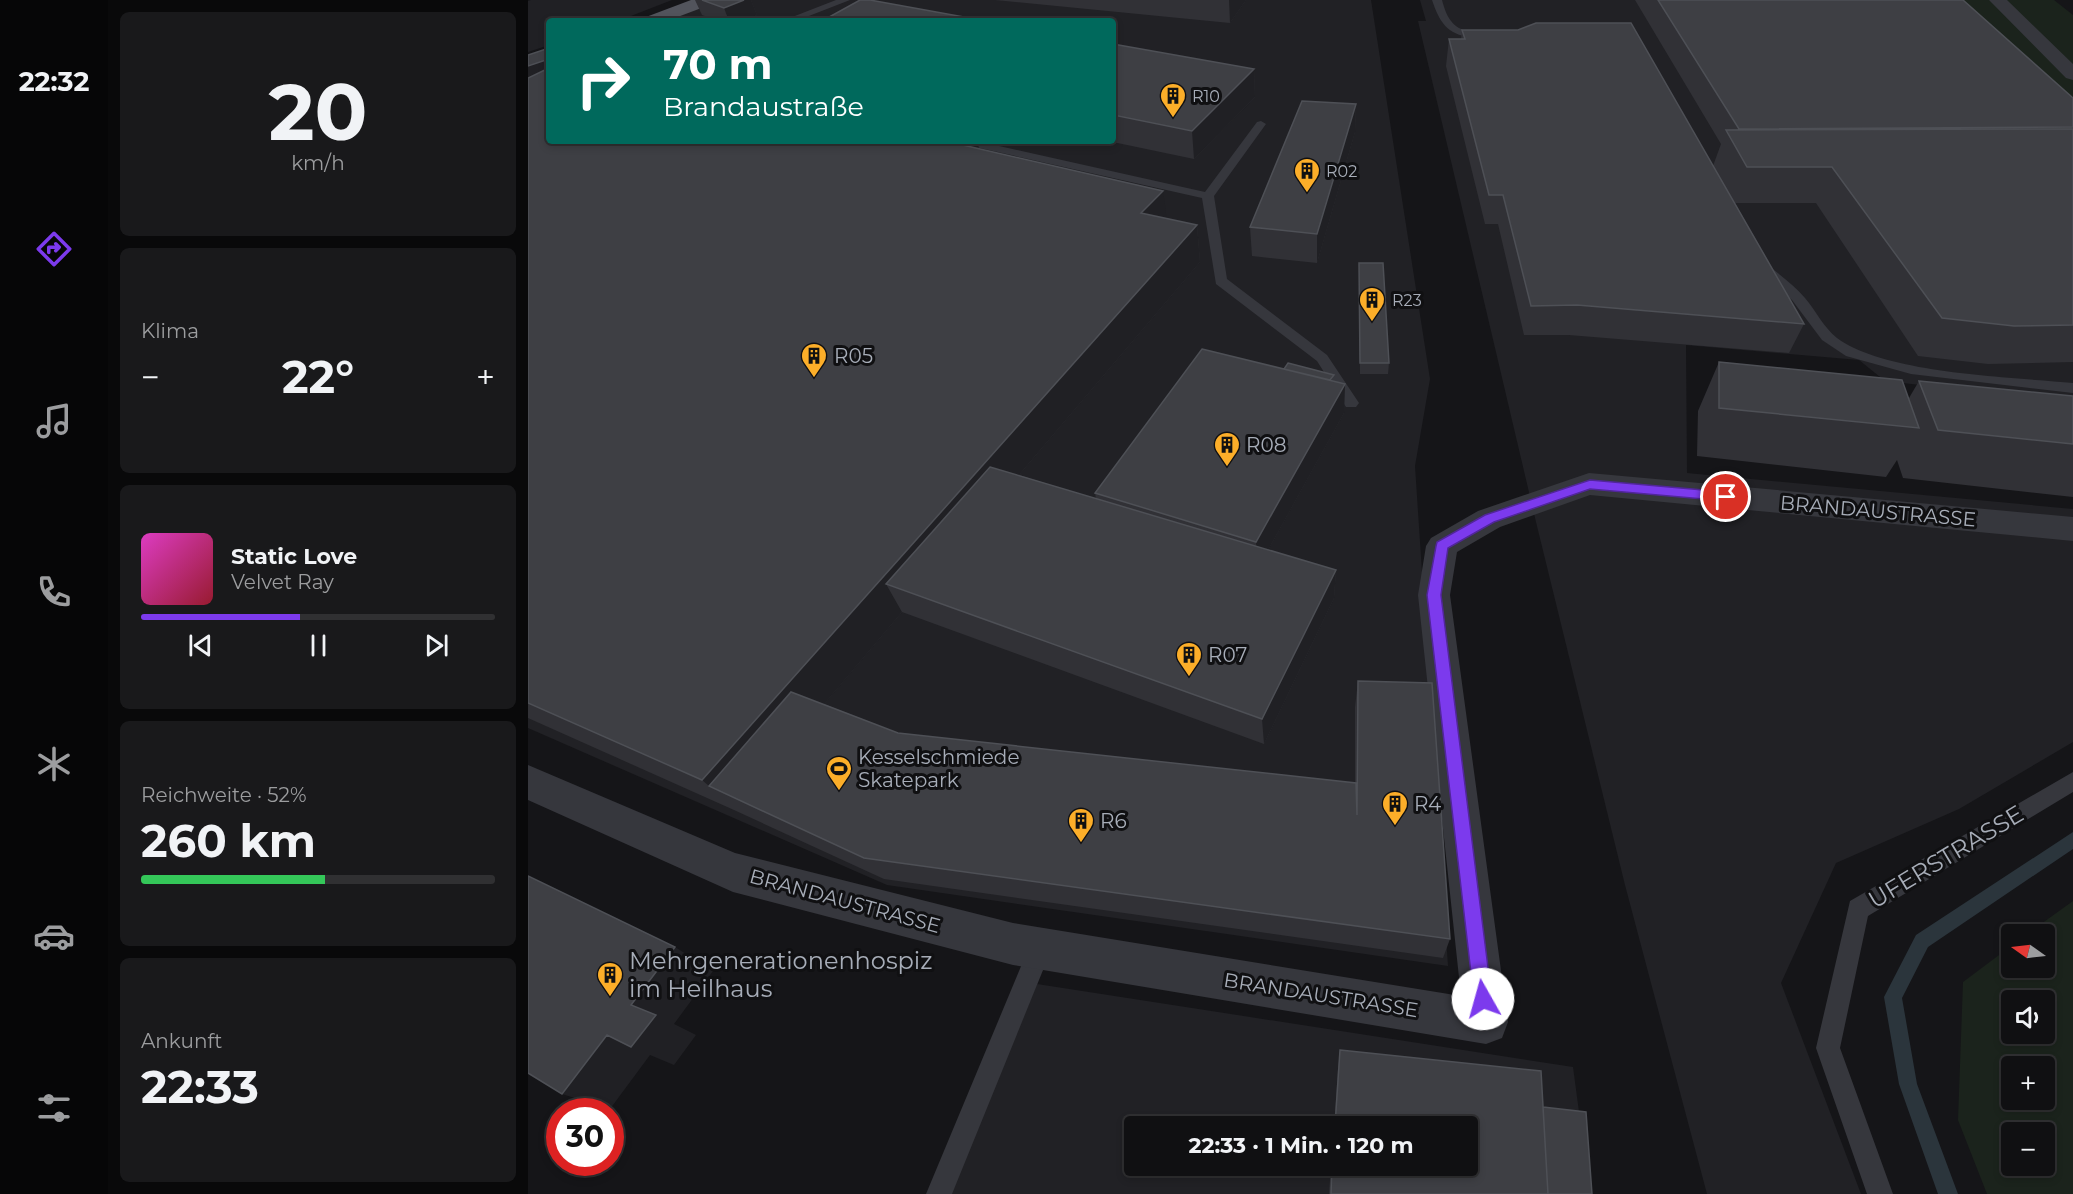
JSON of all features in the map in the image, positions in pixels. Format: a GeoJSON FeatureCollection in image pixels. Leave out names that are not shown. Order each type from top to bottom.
{"type":"FeatureCollection","features":[{"type":"Feature","properties":{"kind":"main road"},"geometry":{"type":"LineString","coordinates":[[660,18],[706,0]]}},
{"type":"Feature","properties":{"kind":"street"},"geometry":{"type":"LineString","coordinates":[[1997,0],[2073,74]]}},
{"type":"Feature","properties":{"kind":"street","name":"BRANDAUSTRASSE"},"geometry":{"type":"LineString","coordinates":[[528,782],[733,872],[1012,944],[1486,1022],[1434,595],[1442,546],[1489,519],[1590,484],[2073,529]]}},
{"type":"Feature","properties":{"kind":"lane"},"geometry":{"type":"LineString","coordinates":[[795,18],[845,0]]}},
{"type":"Feature","properties":{"kind":"lane"},"geometry":{"type":"LineString","coordinates":[[1437,0],[1443,22],[1450,29],[1474,35],[1498,35]]}},
{"type":"Feature","properties":{"kind":"lane"},"geometry":{"type":"LineString","coordinates":[[1262,124],[1208,196],[1221,281],[1322,358],[1351,404]]}},
{"type":"Feature","properties":{"kind":"lane"},"geometry":{"type":"LineString","coordinates":[[975,144],[1208,196]]}},
{"type":"Feature","properties":{"kind":"lane"},"geometry":{"type":"LineString","coordinates":[[1756,257],[1762,267],[1801,301],[1816,324],[1833,343],[1872,361],[1934,372],[2073,388]]}},
{"type":"Feature","properties":{"kind":"lane","name":"UFERSTRASSE"},"geometry":{"type":"LineString","coordinates":[[1880,1194],[1828,1048],[1858,909],[2073,781]]}},
{"type":"Feature","properties":{"kind":"lane"},"geometry":{"type":"LineString","coordinates":[[939,1194],[1040,948]]}},
{"type":"Feature","properties":{"kind":"shaded area"},"geometry":{"type":"Polygon","coordinates":[[[718,0],[1371,0],[1430,379],[1415,466],[1448,966],[887,885],[528,728],[528,71],[546,131],[546,144],[1116,144],[1116,18],[673,18],[718,0]]]}},
{"type":"Feature","properties":{"kind":"shaded area"},"geometry":{"type":"Polygon","coordinates":[[[1420,0],[1954,0],[2073,115],[2073,402],[1885,381],[1859,360],[1686,345],[1687,473],[2073,509],[2073,742],[1959,809],[1836,863],[1781,983],[1861,1194],[1707,1194],[1625,885],[1536,522],[1418,21],[1426,21],[1420,0]]]}},
{"type":"Feature","properties":{"kind":"shaded area"},"geometry":{"type":"Polygon","coordinates":[[[1954,0],[2054,0],[2073,15],[2073,117],[1954,0]]]}},
{"type":"Feature","properties":{"kind":"shaded area"},"geometry":{"type":"Polygon","coordinates":[[[2073,901],[2073,1194],[1987,1194],[1958,1120],[1963,982],[2001,954],[2001,978],[2055,978],[2055,924],[2041,924],[2073,901]]]}},
{"type":"Feature","properties":{"kind":"shaded area"},"geometry":{"type":"Polygon","coordinates":[[[1037,984],[1573,1067],[1590,1194],[949,1194],[1037,984]]]}},
{"type":"Feature","properties":{"kind":"building"},"geometry":{"type":"Polygon","coordinates":[[[702,0],[744,0],[724,8],[702,0]]]}},
{"type":"Feature","properties":{"kind":"building"},"geometry":{"type":"Polygon","coordinates":[[[860,0],[870,0],[969,18],[827,18],[860,0]]]}},
{"type":"Feature","properties":{"kind":"building"},"geometry":{"type":"Polygon","coordinates":[[[1658,0],[1963,0],[2073,98],[2073,127],[1739,129],[1658,0]]]}},
{"type":"Feature","properties":{"kind":"building"},"geometry":{"type":"Polygon","coordinates":[[[1536,23],[1631,23],[1804,324],[1577,305],[1531,306],[1503,195],[1489,195],[1449,39],[1465,39],[1462,30],[1518,30],[1536,23]]]}},
{"type":"Feature","properties":{"kind":"building"},"geometry":{"type":"Polygon","coordinates":[[[1116,45],[1254,69],[1192,131],[1116,116],[1116,45]]]}},
{"type":"Feature","properties":{"kind":"building"},"geometry":{"type":"Polygon","coordinates":[[[546,49],[546,60],[528,66],[528,55],[546,49]]]}},
{"type":"Feature","properties":{"kind":"building","name":"R05"},"geometry":{"type":"Polygon","coordinates":[[[546,69],[546,144],[964,144],[1163,191],[1141,213],[1197,225],[702,780],[528,703],[528,78],[546,69]]]}},
{"type":"Feature","properties":{"kind":"building","name":"R02"},"geometry":{"type":"Polygon","coordinates":[[[1302,101],[1356,104],[1317,234],[1250,227],[1302,101]]]}},
{"type":"Feature","properties":{"kind":"building"},"geometry":{"type":"Polygon","coordinates":[[[2073,129],[2073,325],[2014,326],[1942,318],[1832,167],[1747,167],[1726,130],[2073,129]]]}},
{"type":"Feature","properties":{"kind":"building","name":"R23"},"geometry":{"type":"Polygon","coordinates":[[[1359,263],[1383,263],[1389,363],[1360,363],[1359,263]]]}},
{"type":"Feature","properties":{"kind":"building","name":"R08"},"geometry":{"type":"Polygon","coordinates":[[[1202,349],[1345,384],[1256,542],[1095,493],[1202,349]]]}},
{"type":"Feature","properties":{"kind":"building"},"geometry":{"type":"Polygon","coordinates":[[[1719,362],[1902,380],[1919,428],[1719,408],[1719,362]]]}},
{"type":"Feature","properties":{"kind":"building"},"geometry":{"type":"Polygon","coordinates":[[[1288,363],[1334,375],[1330,380],[1284,369],[1288,363]]]}},
{"type":"Feature","properties":{"kind":"building"},"geometry":{"type":"Polygon","coordinates":[[[1919,381],[2073,396],[2073,444],[1938,430],[1919,381]]]}},
{"type":"Feature","properties":{"kind":"building","name":"R07"},"geometry":{"type":"Polygon","coordinates":[[[990,467],[1336,570],[1262,719],[886,584],[990,467]]]}},
{"type":"Feature","properties":{"kind":"building","name":"R6"},"geometry":{"type":"Polygon","coordinates":[[[1358,681],[1432,683],[1450,939],[864,858],[709,786],[791,692],[898,733],[1356,783],[1357,815],[1358,681]]]}},
{"type":"Feature","properties":{"kind":"building","name":"Mehrgenerationenhospiz im Heilhaus"},"geometry":{"type":"Polygon","coordinates":[[[528,876],[675,947],[631,1005],[656,1015],[631,1047],[607,1035],[562,1094],[528,1073],[528,876]]]}},
{"type":"Feature","properties":{"kind":"building"},"geometry":{"type":"Polygon","coordinates":[[[1340,1050],[1541,1071],[1548,1194],[1331,1194],[1332,1176],[1478,1176],[1478,1116],[1336,1116],[1340,1050]]]}},
{"type":"Feature","properties":{"kind":"building"},"geometry":{"type":"Polygon","coordinates":[[[1543,1107],[1586,1112],[1592,1194],[1548,1194],[1543,1107]]]}},
{"type":"Feature","properties":{"kind":"waterway"},"geometry":{"type":"LineString","coordinates":[[1948,1194],[1908,1084],[1893,997],[1922,941],[2073,840]]}},
{"type":"Feature","properties":{"kind":"place","name":"R10"},"geometry":{"type":"Point","coordinates":[1173,119]}},
{"type":"Feature","properties":{"kind":"place","name":"R02"},"geometry":{"type":"Point","coordinates":[1307,194]}},
{"type":"Feature","properties":{"kind":"place","name":"R23"},"geometry":{"type":"Point","coordinates":[1372,323]}},
{"type":"Feature","properties":{"kind":"place","name":"R05"},"geometry":{"type":"Point","coordinates":[814,379]}},
{"type":"Feature","properties":{"kind":"place","name":"R08"},"geometry":{"type":"Point","coordinates":[1227,468]}},
{"type":"Feature","properties":{"kind":"place","name":"R07"},"geometry":{"type":"Point","coordinates":[1189,678]}},
{"type":"Feature","properties":{"kind":"place","name":"Kesselschmiede Skatepark"},"geometry":{"type":"Point","coordinates":[839,792]}},
{"type":"Feature","properties":{"kind":"place","name":"R4"},"geometry":{"type":"Point","coordinates":[1395,827]}},
{"type":"Feature","properties":{"kind":"place","name":"R6"},"geometry":{"type":"Point","coordinates":[1081,844]}},
{"type":"Feature","properties":{"kind":"place","name":"Mehrgenerationenhospiz im Heilhaus"},"geometry":{"type":"Point","coordinates":[610,998]}},
{"type":"Feature","properties":{"kind":"route"},"geometry":{"type":"LineString","coordinates":[[1483,999],[1434,595],[1442,546],[1489,519],[1590,484],[1726,497]]}}]}
